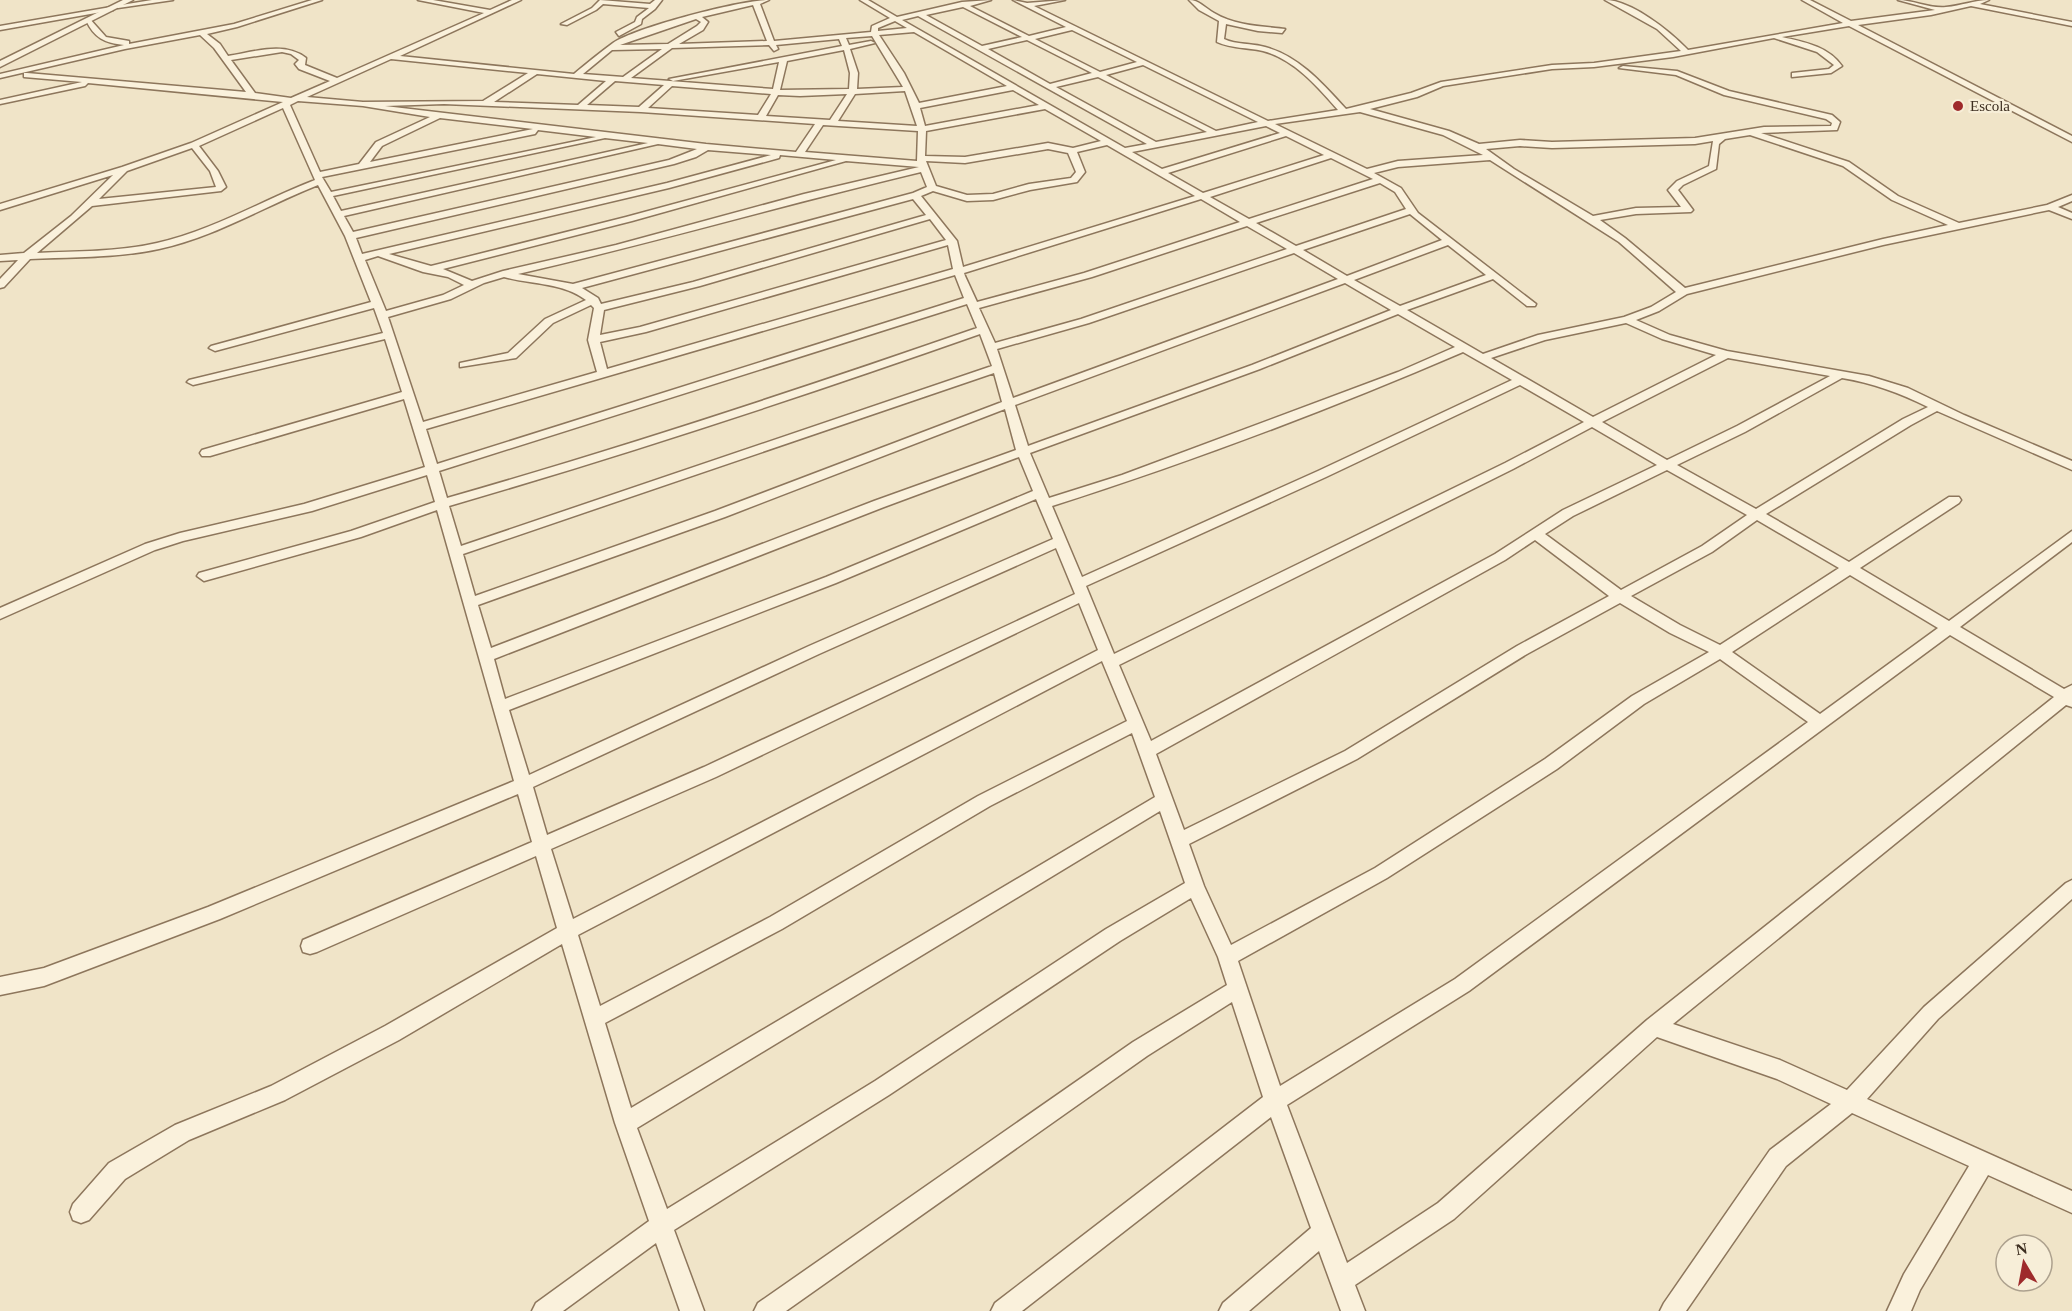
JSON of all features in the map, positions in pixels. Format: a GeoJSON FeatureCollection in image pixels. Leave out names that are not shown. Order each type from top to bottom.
{"type":"FeatureCollection","features":[{"type":"Feature","properties":{"kind":"street"},"geometry":{"type":"LineString","coordinates":[[0,64],[129,0]]}},
{"type":"Feature","properties":{"kind":"street"},"geometry":{"type":"LineString","coordinates":[[2,27],[115,7],[170,0]]}},
{"type":"Feature","properties":{"kind":"street"},"geometry":{"type":"LineString","coordinates":[[0,75],[140,44],[202,34],[319,0]]}},
{"type":"Feature","properties":{"kind":"street"},"geometry":{"type":"LineString","coordinates":[[421,0],[490,12]]}},
{"type":"Feature","properties":{"kind":"street"},"geometry":{"type":"LineString","coordinates":[[0,207],[125,169],[194,145],[518,0]]}},
{"type":"Feature","properties":{"kind":"street"},"geometry":{"type":"LineString","coordinates":[[598,45],[639,23],[639,18],[659,0]]}},
{"type":"Feature","properties":{"kind":"street"},"geometry":{"type":"LineString","coordinates":[[725,0],[757,3]]}},
{"type":"Feature","properties":{"kind":"street"},"geometry":{"type":"LineString","coordinates":[[576,76],[610,48],[638,35],[697,16],[766,0]]}},
{"type":"Feature","properties":{"kind":"street"},"geometry":{"type":"LineString","coordinates":[[862,0],[2069,696],[1654,1028],[1446,1211],[1342,1280]]}},
{"type":"Feature","properties":{"kind":"street"},"geometry":{"type":"LineString","coordinates":[[932,188],[922,164],[922,129],[916,106],[874,27],[958,2],[988,0]]}},
{"type":"Feature","properties":{"kind":"street"},"geometry":{"type":"LineString","coordinates":[[1016,0],[1382,179],[1398,190],[1410,211],[1531,304]]}},
{"type":"Feature","properties":{"kind":"street"},"geometry":{"type":"LineString","coordinates":[[1026,4],[1062,0]]}},
{"type":"Feature","properties":{"kind":"street"},"geometry":{"type":"LineString","coordinates":[[1192,0],[1202,9],[1246,29],[1282,31]]}},
{"type":"Feature","properties":{"kind":"street"},"geometry":{"type":"LineString","coordinates":[[1608,0],[1659,26],[1669,33],[1686,52]]}},
{"type":"Feature","properties":{"kind":"street"},"geometry":{"type":"LineString","coordinates":[[1805,0],[2072,139]]}},
{"type":"Feature","properties":{"kind":"street"},"geometry":{"type":"LineString","coordinates":[[1901,0],[1943,9]]}},
{"type":"Feature","properties":{"kind":"street"},"geometry":{"type":"LineString","coordinates":[[565,24],[594,9],[603,1],[652,6]]}},
{"type":"Feature","properties":{"kind":"street"},"geometry":{"type":"LineString","coordinates":[[1124,151],[1268,123],[1363,110],[1414,95],[1441,84],[1536,72],[1552,66],[1594,65],[1686,52],[1943,9],[1977,1],[2072,24]]}},
{"type":"Feature","properties":{"kind":"street"},"geometry":{"type":"LineString","coordinates":[[958,2],[1216,134]]}},
{"type":"Feature","properties":{"kind":"street"},"geometry":{"type":"LineString","coordinates":[[757,3],[771,43],[781,60],[783,75],[776,93],[760,117]]}},
{"type":"Feature","properties":{"kind":"street"},"geometry":{"type":"LineString","coordinates":[[920,14],[1155,145]]}},
{"type":"Feature","properties":{"kind":"street"},"geometry":{"type":"LineString","coordinates":[[624,80],[670,46],[700,28],[705,22],[697,16]]}},
{"type":"Feature","properties":{"kind":"street"},"geometry":{"type":"LineString","coordinates":[[89,20],[95,33],[102,38],[140,44]]}},
{"type":"Feature","properties":{"kind":"street"},"geometry":{"type":"LineString","coordinates":[[1223,20],[1219,34],[1220,40],[1233,45],[1275,52],[1319,83],[1344,112]]}},
{"type":"Feature","properties":{"kind":"street"},"geometry":{"type":"LineString","coordinates":[[955,54],[1073,28]]}},
{"type":"Feature","properties":{"kind":"street"},"geometry":{"type":"LineString","coordinates":[[646,82],[847,48],[914,30]]}},
{"type":"Feature","properties":{"kind":"street"},"geometry":{"type":"LineString","coordinates":[[202,34],[217,45],[251,90],[252,95]]}},
{"type":"Feature","properties":{"kind":"street"},"geometry":{"type":"LineString","coordinates":[[610,48],[771,43],[842,37],[878,38]]}},
{"type":"Feature","properties":{"kind":"street"},"geometry":{"type":"LineString","coordinates":[[833,122],[846,106],[857,77],[842,37]]}},
{"type":"Feature","properties":{"kind":"street"},"geometry":{"type":"LineString","coordinates":[[1775,37],[1822,52],[1836,61],[1838,66],[1832,71],[1795,75]]}},
{"type":"Feature","properties":{"kind":"street"},"geometry":{"type":"LineString","coordinates":[[226,59],[274,50],[289,50],[303,60],[299,64],[302,67],[337,81]]}},
{"type":"Feature","properties":{"kind":"street"},"geometry":{"type":"LineString","coordinates":[[389,57],[776,93],[824,94],[907,89]]}},
{"type":"Feature","properties":{"kind":"street"},"geometry":{"type":"LineString","coordinates":[[916,106],[1050,86],[1143,63]]}},
{"type":"Feature","properties":{"kind":"street"},"geometry":{"type":"LineString","coordinates":[[1478,147],[1520,142],[1552,145],[1721,139],[1764,130],[1834,128],[1836,122],[1829,117],[1812,112],[1727,93],[1677,73],[1594,65]]}},
{"type":"Feature","properties":{"kind":"street"},"geometry":{"type":"LineString","coordinates":[[464,119],[537,71]]}},
{"type":"Feature","properties":{"kind":"street"},"geometry":{"type":"LineString","coordinates":[[11,74],[102,80],[291,101],[363,104],[438,116],[706,147],[922,164]]}},
{"type":"Feature","properties":{"kind":"street"},"geometry":{"type":"LineString","coordinates":[[579,108],[614,79]]}},
{"type":"Feature","properties":{"kind":"street"},"geometry":{"type":"LineString","coordinates":[[0,102],[102,80]]}},
{"type":"Feature","properties":{"kind":"street"},"geometry":{"type":"LineString","coordinates":[[640,110],[670,84]]}},
{"type":"Feature","properties":{"kind":"street"},"geometry":{"type":"LineString","coordinates":[[291,101],[322,184],[350,236],[389,335],[432,468],[485,656],[525,784],[566,932],[594,1018],[624,1123],[692,1311]]}},
{"type":"Feature","properties":{"kind":"street"},"geometry":{"type":"LineString","coordinates":[[363,104],[396,101],[487,103],[760,117],[922,129],[1046,106]]}},
{"type":"Feature","properties":{"kind":"street"},"geometry":{"type":"LineString","coordinates":[[1363,110],[1446,133],[1478,147],[1622,240],[1683,292]]}},
{"type":"Feature","properties":{"kind":"street"},"geometry":{"type":"LineString","coordinates":[[362,166],[384,141],[438,116]]}},
{"type":"Feature","properties":{"kind":"street"},"geometry":{"type":"LineString","coordinates":[[799,154],[821,121]]}},
{"type":"Feature","properties":{"kind":"street"},"geometry":{"type":"LineString","coordinates":[[322,184],[362,166],[546,128]]}},
{"type":"Feature","properties":{"kind":"street"},"geometry":{"type":"LineString","coordinates":[[1162,172],[1288,133]]}},
{"type":"Feature","properties":{"kind":"street"},"geometry":{"type":"LineString","coordinates":[[1753,133],[1846,164],[1895,198],[1960,227]]}},
{"type":"Feature","properties":{"kind":"street"},"geometry":{"type":"LineString","coordinates":[[0,258],[156,246],[187,238],[280,196],[322,184],[615,135]]}},
{"type":"Feature","properties":{"kind":"street"},"geometry":{"type":"LineString","coordinates":[[1592,219],[1636,211],[1688,210],[1673,190],[1680,183],[1713,167],[1715,143],[1721,139]]}},
{"type":"Feature","properties":{"kind":"street"},"geometry":{"type":"LineString","coordinates":[[338,215],[664,141]]}},
{"type":"Feature","properties":{"kind":"street"},"geometry":{"type":"LineString","coordinates":[[215,348],[379,310],[447,297],[503,274],[618,248],[922,164],[965,160],[1048,146],[1072,151],[1108,141]]}},
{"type":"Feature","properties":{"kind":"street"},"geometry":{"type":"LineString","coordinates":[[91,203],[218,189],[221,187],[214,171],[194,145]]}},
{"type":"Feature","properties":{"kind":"street"},"geometry":{"type":"LineString","coordinates":[[350,236],[670,162],[693,155],[706,147]]}},
{"type":"Feature","properties":{"kind":"street"},"geometry":{"type":"LineString","coordinates":[[503,274],[573,286],[916,195],[932,188],[976,199],[1002,196],[1029,187],[1074,180],[1081,172],[1072,151]]}},
{"type":"Feature","properties":{"kind":"street"},"geometry":{"type":"LineString","coordinates":[[427,270],[678,194],[785,153]]}},
{"type":"Feature","properties":{"kind":"street"},"geometry":{"type":"LineString","coordinates":[[419,427],[959,269],[1032,250],[1332,155]]}},
{"type":"Feature","properties":{"kind":"street"},"geometry":{"type":"LineString","coordinates":[[1367,172],[1398,164],[1491,157]]}},
{"type":"Feature","properties":{"kind":"street"},"geometry":{"type":"LineString","coordinates":[[359,258],[853,158]]}},
{"type":"Feature","properties":{"kind":"street"},"geometry":{"type":"LineString","coordinates":[[0,285],[28,255],[91,203],[125,169]]}},
{"type":"Feature","properties":{"kind":"street"},"geometry":{"type":"LineString","coordinates":[[0,614],[150,547],[180,537],[307,508],[972,303],[1088,275],[1382,179]]}},
{"type":"Feature","properties":{"kind":"street"},"geometry":{"type":"LineString","coordinates":[[916,195],[952,241],[959,269],[991,347],[1010,403],[1023,451],[1147,751],[1195,886],[1227,957],[1275,1101],[1353,1311]]}},
{"type":"Feature","properties":{"kind":"street"},"geometry":{"type":"LineString","coordinates":[[1484,357],[1542,337],[1627,320],[1655,309],[1683,292],[1883,242],[2050,207],[2072,198]]}},
{"type":"Feature","properties":{"kind":"street"},"geometry":{"type":"LineString","coordinates":[[2050,207],[2072,216]]}},
{"type":"Feature","properties":{"kind":"street"},"geometry":{"type":"LineString","coordinates":[[991,347],[1085,321],[1410,211]]}},
{"type":"Feature","properties":{"kind":"street"},"geometry":{"type":"LineString","coordinates":[[464,364],[512,356],[549,321],[596,304],[696,284],[932,216]]}},
{"type":"Feature","properties":{"kind":"street"},"geometry":{"type":"LineString","coordinates":[[594,340],[642,330],[952,241]]}},
{"type":"Feature","properties":{"kind":"street"},"geometry":{"type":"LineString","coordinates":[[470,603],[742,506],[1010,403],[1449,241]]}},
{"type":"Feature","properties":{"kind":"street"},"geometry":{"type":"LineString","coordinates":[[381,254],[404,265],[457,277],[472,285]]}},
{"type":"Feature","properties":{"kind":"street"},"geometry":{"type":"LineString","coordinates":[[485,656],[1023,451],[1256,368],[1449,290],[1493,276]]}},
{"type":"Feature","properties":{"kind":"street"},"geometry":{"type":"LineString","coordinates":[[573,286],[596,304]]}},
{"type":"Feature","properties":{"kind":"street"},"geometry":{"type":"LineString","coordinates":[[596,304],[594,340],[603,374]]}},
{"type":"Feature","properties":{"kind":"street"},"geometry":{"type":"LineString","coordinates":[[1627,320],[1666,336],[1726,354],[1869,380],[1904,390],[1937,407],[2072,466]]}},
{"type":"Feature","properties":{"kind":"street"},"geometry":{"type":"LineString","coordinates":[[204,576],[356,534],[442,504],[608,456],[984,329]]}},
{"type":"Feature","properties":{"kind":"street"},"geometry":{"type":"LineString","coordinates":[[193,382],[389,335]]}},
{"type":"Feature","properties":{"kind":"street"},"geometry":{"type":"LineString","coordinates":[[500,707],[1042,499],[1127,478],[1402,374],[1465,347]]}},
{"type":"Feature","properties":{"kind":"street"},"geometry":{"type":"LineString","coordinates":[[81,1212],[117,1171],[182,1132],[278,1093],[392,1033],[566,932],[1107,658],[1594,421],[1726,354]]}},
{"type":"Feature","properties":{"kind":"street"},"geometry":{"type":"LineString","coordinates":[[456,552],[998,368]]}},
{"type":"Feature","properties":{"kind":"street"},"geometry":{"type":"LineString","coordinates":[[1147,751],[1537,535],[1568,513],[1741,429],[1839,375]]}},
{"type":"Feature","properties":{"kind":"street"},"geometry":{"type":"LineString","coordinates":[[310,946],[710,772],[1081,589],[1521,380]]}},
{"type":"Feature","properties":{"kind":"street"},"geometry":{"type":"LineString","coordinates":[[206,453],[408,394]]}},
{"type":"Feature","properties":{"kind":"street"},"geometry":{"type":"LineString","coordinates":[[1180,840],[1350,755],[1522,650],[1707,549],[1756,515],[1907,422],[1937,407]]}},
{"type":"Feature","properties":{"kind":"street"},"geometry":{"type":"LineString","coordinates":[[1227,957],[1381,873],[1551,764],[1638,700],[1722,652],[1954,500]]}},
{"type":"Feature","properties":{"kind":"street"},"geometry":{"type":"LineString","coordinates":[[1537,535],[1618,596],[1674,629],[1722,652],[1819,722]]}},
{"type":"Feature","properties":{"kind":"street"},"geometry":{"type":"LineString","coordinates":[[1003,1311],[1275,1101],[1462,985],[2072,535]]}},
{"type":"Feature","properties":{"kind":"street"},"geometry":{"type":"LineString","coordinates":[[0,986],[44,977],[214,913],[525,784],[814,650],[1061,541]]}},
{"type":"Feature","properties":{"kind":"street"},"geometry":{"type":"LineString","coordinates":[[594,1018],[776,923],[984,801],[1135,724]]}},
{"type":"Feature","properties":{"kind":"street"},"geometry":{"type":"LineString","coordinates":[[624,1123],[1165,799]]}},
{"type":"Feature","properties":{"kind":"street"},"geometry":{"type":"LineString","coordinates":[[544,1311],[662,1225],[882,1088],[1113,935],[1195,886]]}},
{"type":"Feature","properties":{"kind":"street"},"geometry":{"type":"LineString","coordinates":[[1672,1311],[1778,1158],[1850,1102],[1931,1013],[2072,888]]}},
{"type":"Feature","properties":{"kind":"street"},"geometry":{"type":"LineString","coordinates":[[766,1311],[1140,1049],[1238,988]]}},
{"type":"Feature","properties":{"kind":"street"},"geometry":{"type":"LineString","coordinates":[[1654,1028],[1780,1070],[2072,1202]]}},
{"type":"Feature","properties":{"kind":"street"},"geometry":{"type":"LineString","coordinates":[[1899,1311],[1912,1282],[1984,1162]]}},
{"type":"Feature","properties":{"kind":"street"},"geometry":{"type":"LineString","coordinates":[[1231,1311],[1325,1231]]}},
{"type":"Feature","properties":{"kind":"place","name":"Escola"},"geometry":{"type":"Point","coordinates":[1958,106]}}]}
